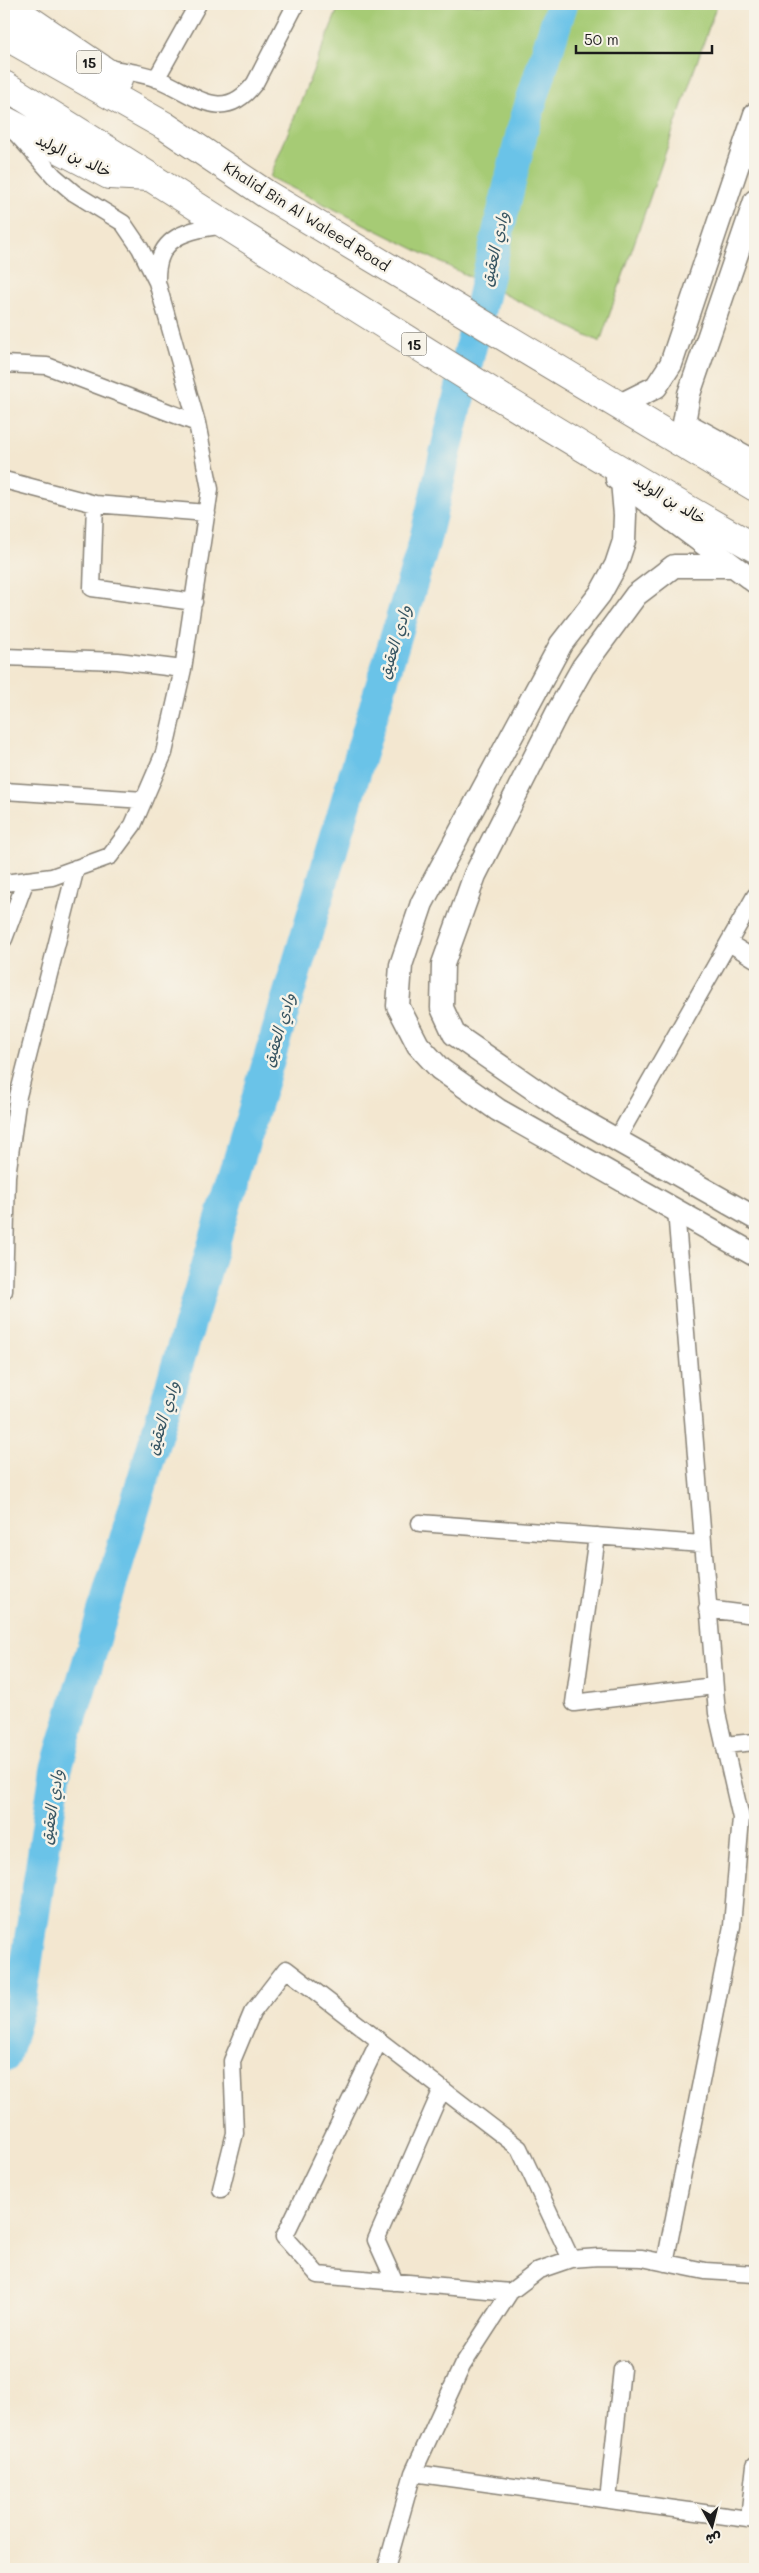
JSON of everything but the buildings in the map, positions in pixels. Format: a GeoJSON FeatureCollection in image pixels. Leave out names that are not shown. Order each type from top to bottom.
{"type":"FeatureCollection","features":[{"type":"Feature","properties":{"kind":"highway","name":"15"},"geometry":{"type":"LineString","coordinates":[[6,4],[148,99],[165,126]]}},
{"type":"Feature","properties":{"kind":"highway","name":"Khalid Bin Al Waleed Road"},"geometry":{"type":"LineString","coordinates":[[4,35],[165,126],[266,194],[614,402]]}},
{"type":"Feature","properties":{"kind":"highway"},"geometry":{"type":"LineString","coordinates":[[4,84],[235,232]]}},
{"type":"Feature","properties":{"kind":"highway","name":"خالد بن الوليد"},"geometry":{"type":"LineString","coordinates":[[6,121],[109,175],[149,177]]}},
{"type":"Feature","properties":{"kind":"highway","name":"15"},"geometry":{"type":"LineString","coordinates":[[235,232],[607,465]]}},
{"type":"Feature","properties":{"kind":"highway"},"geometry":{"type":"LineString","coordinates":[[614,402],[755,487]]}},
{"type":"Feature","properties":{"kind":"highway","name":"خالد بن الوليد"},"geometry":{"type":"LineString","coordinates":[[607,465],[755,548]]}},
{"type":"Feature","properties":{"kind":"street"},"geometry":{"type":"LineString","coordinates":[[156,79],[198,4]]}},
{"type":"Feature","properties":{"kind":"street"},"geometry":{"type":"LineString","coordinates":[[98,67],[128,71],[156,79],[201,102],[221,105],[241,98],[249,92],[296,4]]}},
{"type":"Feature","properties":{"kind":"street"},"geometry":{"type":"LineString","coordinates":[[614,402],[656,387],[671,364],[755,114]]}},
{"type":"Feature","properties":{"kind":"street"},"geometry":{"type":"LineString","coordinates":[[4,883],[52,877],[110,856],[133,826],[164,753],[183,669],[210,489],[197,423],[157,282],[140,248],[123,223],[74,193],[54,176],[25,146],[6,121]]}},
{"type":"Feature","properties":{"kind":"street"},"geometry":{"type":"LineString","coordinates":[[691,449],[684,423],[697,369],[755,201]]}},
{"type":"Feature","properties":{"kind":"street"},"geometry":{"type":"LineString","coordinates":[[157,282],[159,260],[163,252],[176,237],[193,230],[235,232]]}},
{"type":"Feature","properties":{"kind":"street"},"geometry":{"type":"LineString","coordinates":[[4,364],[47,366],[197,423]]}},
{"type":"Feature","properties":{"kind":"street"},"geometry":{"type":"LineString","coordinates":[[684,423],[750,457]]}},
{"type":"Feature","properties":{"kind":"street"},"geometry":{"type":"LineString","coordinates":[[607,465],[731,566],[755,582]]}},
{"type":"Feature","properties":{"kind":"street"},"geometry":{"type":"LineString","coordinates":[[607,465],[624,541],[616,565],[600,594],[557,650],[422,903],[401,965],[398,1006],[418,1045],[440,1069],[498,1110],[755,1255]]}},
{"type":"Feature","properties":{"kind":"street"},"geometry":{"type":"LineString","coordinates":[[4,480],[95,504],[207,512]]}},
{"type":"Feature","properties":{"kind":"street"},"geometry":{"type":"LineString","coordinates":[[95,504],[92,588],[194,602]]}},
{"type":"Feature","properties":{"kind":"street"},"geometry":{"type":"LineString","coordinates":[[731,566],[674,566],[636,595],[583,667],[557,713],[475,875],[443,964],[442,1008],[454,1034],[567,1112],[755,1218]]}},
{"type":"Feature","properties":{"kind":"street"},"geometry":{"type":"LineString","coordinates":[[557,650],[583,667]]}},
{"type":"Feature","properties":{"kind":"street"},"geometry":{"type":"LineString","coordinates":[[4,657],[118,661],[183,669]]}},
{"type":"Feature","properties":{"kind":"street"},"geometry":{"type":"LineString","coordinates":[[4,791],[144,800]]}},
{"type":"Feature","properties":{"kind":"street"},"geometry":{"type":"LineString","coordinates":[[4,1291],[7,1176],[18,1096],[76,868]]}},
{"type":"Feature","properties":{"kind":"street"},"geometry":{"type":"LineString","coordinates":[[4,939],[26,880]]}},
{"type":"Feature","properties":{"kind":"street"},"geometry":{"type":"LineString","coordinates":[[617,1139],[755,896]]}},
{"type":"Feature","properties":{"kind":"street"},"geometry":{"type":"LineString","coordinates":[[728,943],[755,960]]}},
{"type":"Feature","properties":{"kind":"street"},"geometry":{"type":"LineString","coordinates":[[665,2263],[732,1926],[742,1818],[717,1713],[714,1686],[676,1210]]}},
{"type":"Feature","properties":{"kind":"street"},"geometry":{"type":"LineString","coordinates":[[420,1522],[702,1544]]}},
{"type":"Feature","properties":{"kind":"street"},"geometry":{"type":"LineString","coordinates":[[597,1536],[574,1702],[714,1686]]}},
{"type":"Feature","properties":{"kind":"street"},"geometry":{"type":"LineString","coordinates":[[707,1608],[755,1615]]}},
{"type":"Feature","properties":{"kind":"street"},"geometry":{"type":"LineString","coordinates":[[724,1745],[755,1742]]}},
{"type":"Feature","properties":{"kind":"street"},"geometry":{"type":"LineString","coordinates":[[221,2189],[235,2133],[232,2062],[252,2013],[286,1969],[519,2148],[571,2259]]}},
{"type":"Feature","properties":{"kind":"street"},"geometry":{"type":"LineString","coordinates":[[380,2041],[284,2238],[318,2275],[510,2292]]}},
{"type":"Feature","properties":{"kind":"street"},"geometry":{"type":"LineString","coordinates":[[395,2282],[376,2240],[442,2090]]}},
{"type":"Feature","properties":{"kind":"street"},"geometry":{"type":"LineString","coordinates":[[386,2569],[413,2474],[462,2366],[510,2292],[540,2270],[571,2259],[600,2257],[642,2258],[705,2271],[755,2274]]}},
{"type":"Feature","properties":{"kind":"street"},"geometry":{"type":"LineString","coordinates":[[608,2500],[622,2369]]}},
{"type":"Feature","properties":{"kind":"street"},"geometry":{"type":"LineString","coordinates":[[413,2474],[752,2520],[755,2465]]}},
{"type":"Feature","properties":{"kind":"green space"},"geometry":{"type":"Polygon","coordinates":[[[340,4],[717,4],[600,342],[270,177],[340,4]]]}},
{"type":"Feature","properties":{"kind":"waterway","name":"وادي العقيق"},"geometry":{"type":"LineString","coordinates":[[4,2057],[21,1999],[56,1769],[424,543],[523,128],[562,4]]}}]}
